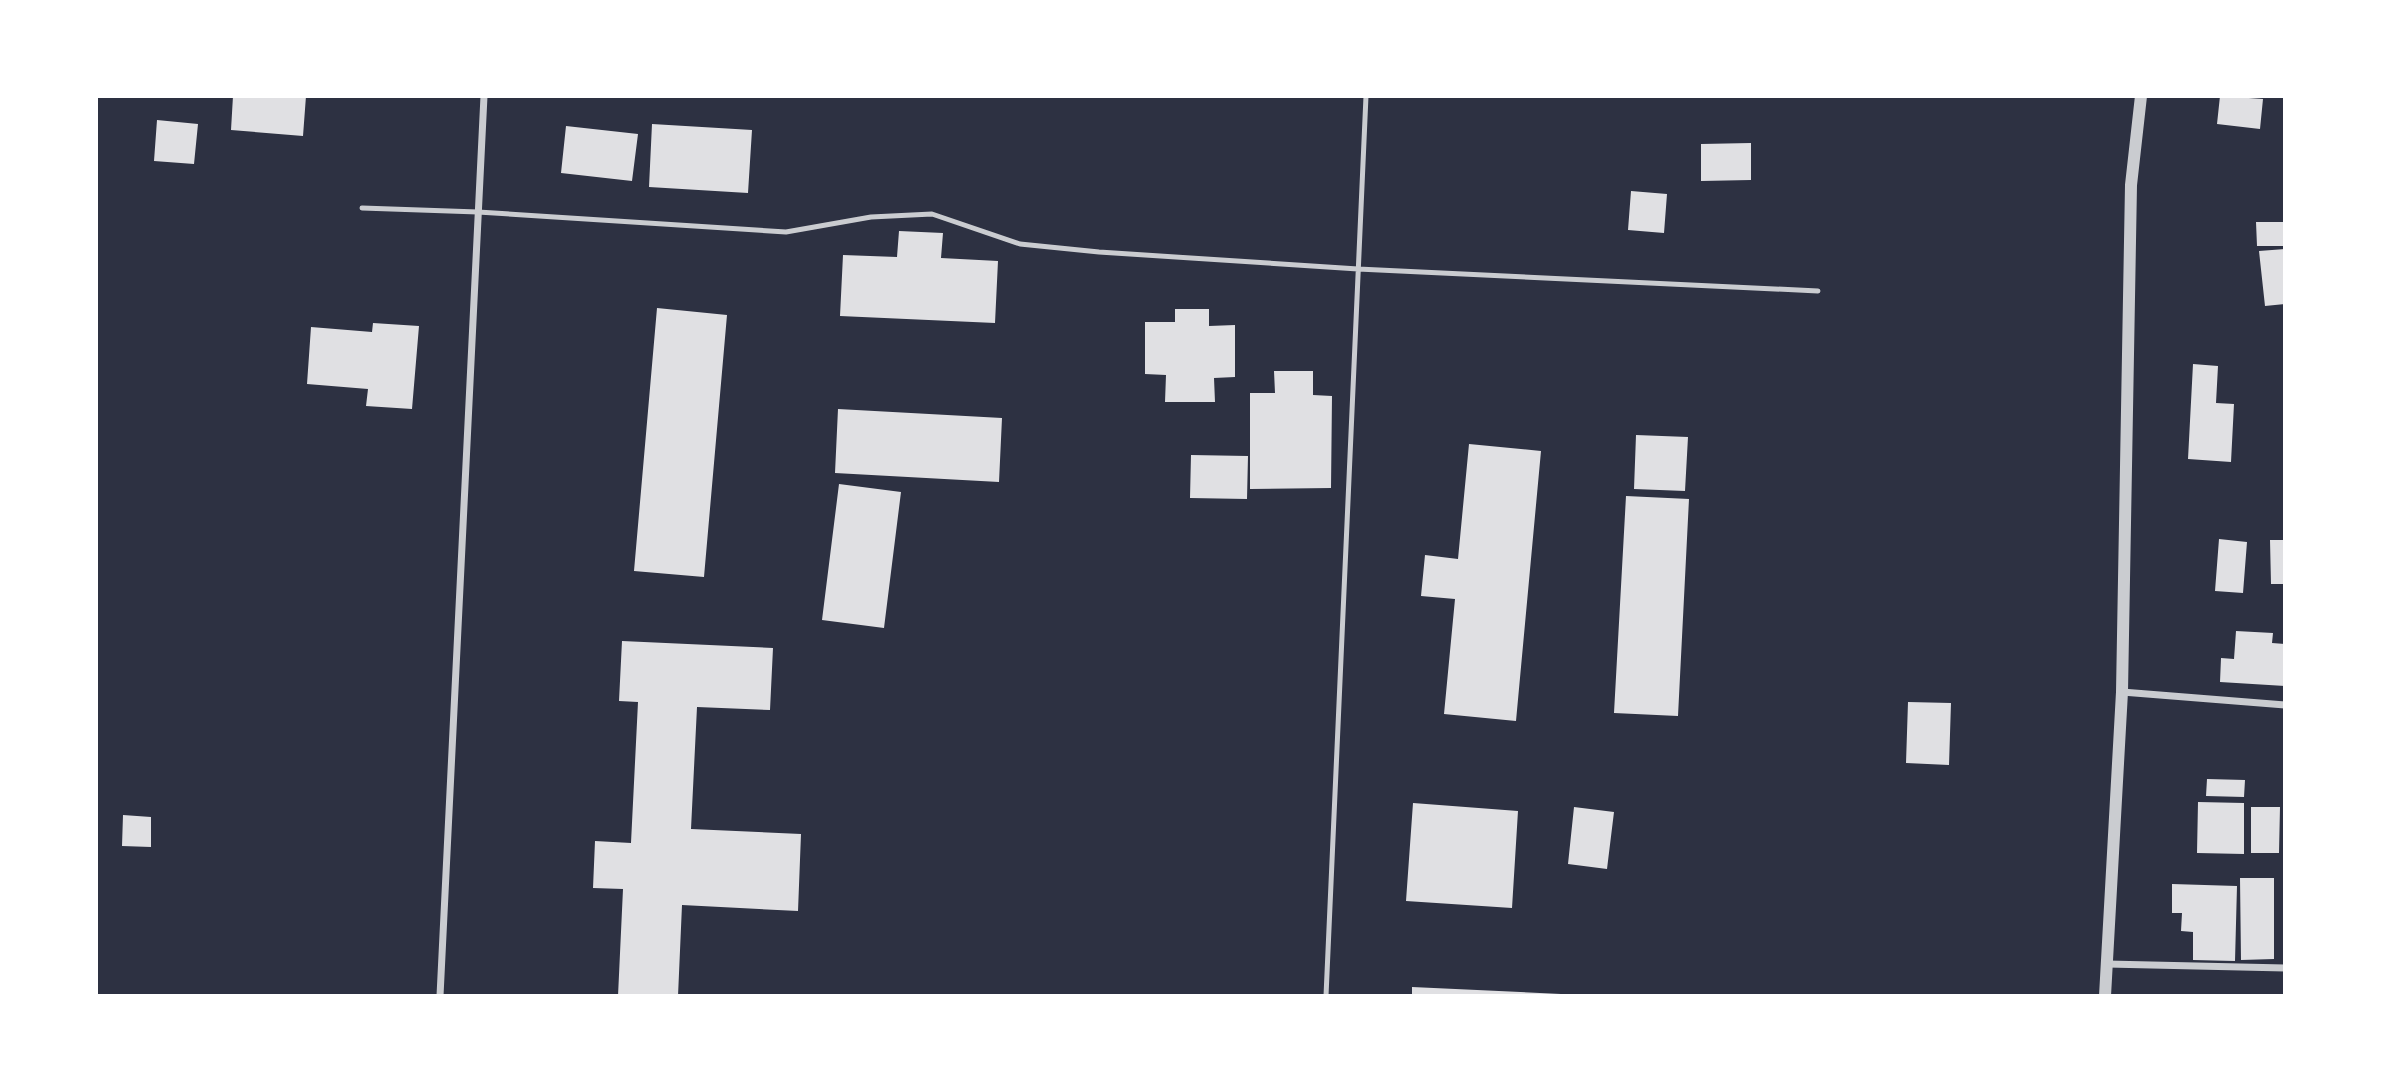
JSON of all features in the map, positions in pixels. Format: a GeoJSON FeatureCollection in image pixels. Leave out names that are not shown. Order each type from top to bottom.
{"type":"FeatureCollection","features":[{"type":"Feature","properties":{"kind":"street"},"geometry":{"type":"LineString","coordinates":[[440,996],[484,96]]}},
{"type":"Feature","properties":{"kind":"street"},"geometry":{"type":"LineString","coordinates":[[2105,996],[2122,692],[2131,185],[2141,96]]}},
{"type":"Feature","properties":{"kind":"street"},"geometry":{"type":"LineString","coordinates":[[2122,692],[2285,705]]}},
{"type":"Feature","properties":{"kind":"street"},"geometry":{"type":"LineString","coordinates":[[2107,964],[2285,968]]}},
{"type":"Feature","properties":{"kind":"lane"},"geometry":{"type":"LineString","coordinates":[[1326,996],[1366,96]]}},
{"type":"Feature","properties":{"kind":"lane"},"geometry":{"type":"LineString","coordinates":[[362,208],[478,212],[786,232],[871,218],[932,214],[981,233],[1020,244],[1099,252],[1358,269],[1818,292]]}},
{"type":"Feature","properties":{"kind":"building"},"geometry":{"type":"Polygon","coordinates":[[[233,96],[306,96],[303,136],[231,130],[233,96]]]}},
{"type":"Feature","properties":{"kind":"building"},"geometry":{"type":"Polygon","coordinates":[[[2220,96],[2263,99],[2260,129],[2217,124],[2220,96]]]}},
{"type":"Feature","properties":{"kind":"building"},"geometry":{"type":"Polygon","coordinates":[[[157,120],[198,124],[194,164],[154,161],[157,120]]]}},
{"type":"Feature","properties":{"kind":"building"},"geometry":{"type":"Polygon","coordinates":[[[652,124],[752,130],[748,193],[649,187],[652,124]]]}},
{"type":"Feature","properties":{"kind":"building"},"geometry":{"type":"Polygon","coordinates":[[[566,126],[638,134],[632,181],[561,173],[566,126]]]}},
{"type":"Feature","properties":{"kind":"building"},"geometry":{"type":"Polygon","coordinates":[[[1751,143],[1751,180],[1701,181],[1701,144],[1751,143]]]}},
{"type":"Feature","properties":{"kind":"building"},"geometry":{"type":"Polygon","coordinates":[[[1631,191],[1667,194],[1664,233],[1628,230],[1631,191]]]}},
{"type":"Feature","properties":{"kind":"building"},"geometry":{"type":"Polygon","coordinates":[[[2256,222],[2285,222],[2285,246],[2257,246],[2256,222]]]}},
{"type":"Feature","properties":{"kind":"building"},"geometry":{"type":"Polygon","coordinates":[[[899,231],[943,233],[941,258],[998,261],[995,323],[840,316],[843,255],[897,257],[899,231]]]}},
{"type":"Feature","properties":{"kind":"building"},"geometry":{"type":"Polygon","coordinates":[[[2285,249],[2285,304],[2265,306],[2259,251],[2285,249]]]}},
{"type":"Feature","properties":{"kind":"building"},"geometry":{"type":"Polygon","coordinates":[[[657,308],[727,315],[704,577],[634,571],[657,308]]]}},
{"type":"Feature","properties":{"kind":"building"},"geometry":{"type":"Polygon","coordinates":[[[1175,309],[1209,309],[1209,326],[1235,325],[1235,377],[1214,378],[1215,402],[1165,402],[1166,375],[1145,374],[1145,322],[1175,322],[1175,309]]]}},
{"type":"Feature","properties":{"kind":"building"},"geometry":{"type":"Polygon","coordinates":[[[373,323],[419,326],[412,409],[366,406],[368,389],[307,384],[311,327],[372,332],[373,323]]]}},
{"type":"Feature","properties":{"kind":"building"},"geometry":{"type":"Polygon","coordinates":[[[2193,364],[2218,366],[2216,403],[2234,404],[2231,462],[2188,459],[2193,364]]]}},
{"type":"Feature","properties":{"kind":"building"},"geometry":{"type":"Polygon","coordinates":[[[1274,371],[1313,371],[1313,395],[1332,396],[1331,488],[1250,489],[1250,393],[1275,393],[1274,371]]]}},
{"type":"Feature","properties":{"kind":"building"},"geometry":{"type":"Polygon","coordinates":[[[838,409],[1002,418],[999,482],[835,473],[838,409]]]}},
{"type":"Feature","properties":{"kind":"building"},"geometry":{"type":"Polygon","coordinates":[[[1636,435],[1688,437],[1685,491],[1634,489],[1636,435]]]}},
{"type":"Feature","properties":{"kind":"building"},"geometry":{"type":"Polygon","coordinates":[[[1469,444],[1541,451],[1516,721],[1444,714],[1455,599],[1421,596],[1425,555],[1458,559],[1469,444]]]}},
{"type":"Feature","properties":{"kind":"building"},"geometry":{"type":"Polygon","coordinates":[[[1191,455],[1248,456],[1247,499],[1190,498],[1191,455]]]}},
{"type":"Feature","properties":{"kind":"building"},"geometry":{"type":"Polygon","coordinates":[[[839,484],[901,492],[884,628],[822,620],[839,484]]]}},
{"type":"Feature","properties":{"kind":"building"},"geometry":{"type":"Polygon","coordinates":[[[1626,496],[1689,499],[1678,716],[1614,713],[1626,496]]]}},
{"type":"Feature","properties":{"kind":"building"},"geometry":{"type":"Polygon","coordinates":[[[2219,539],[2247,542],[2243,593],[2215,591],[2219,539]]]}},
{"type":"Feature","properties":{"kind":"building"},"geometry":{"type":"Polygon","coordinates":[[[2270,540],[2285,540],[2285,584],[2271,584],[2270,540]]]}},
{"type":"Feature","properties":{"kind":"building"},"geometry":{"type":"Polygon","coordinates":[[[2236,631],[2273,633],[2272,643],[2285,644],[2285,686],[2220,682],[2221,658],[2234,659],[2236,631]]]}},
{"type":"Feature","properties":{"kind":"building"},"geometry":{"type":"Polygon","coordinates":[[[622,641],[773,648],[770,710],[697,707],[691,829],[801,834],[798,911],[682,905],[678,996],[618,996],[623,889],[593,888],[595,841],[631,843],[638,702],[619,701],[622,641]]]}},
{"type":"Feature","properties":{"kind":"building"},"geometry":{"type":"Polygon","coordinates":[[[1908,702],[1951,703],[1949,765],[1906,763],[1908,702]]]}},
{"type":"Feature","properties":{"kind":"building"},"geometry":{"type":"Polygon","coordinates":[[[2207,779],[2245,780],[2244,797],[2206,796],[2207,779]]]}},
{"type":"Feature","properties":{"kind":"building"},"geometry":{"type":"Polygon","coordinates":[[[2198,802],[2244,803],[2244,854],[2197,853],[2198,802]]]}},
{"type":"Feature","properties":{"kind":"building"},"geometry":{"type":"Polygon","coordinates":[[[1413,803],[1518,811],[1512,908],[1406,901],[1413,803]]]}},
{"type":"Feature","properties":{"kind":"building"},"geometry":{"type":"Polygon","coordinates":[[[1574,807],[1614,812],[1607,869],[1568,864],[1574,807]]]}},
{"type":"Feature","properties":{"kind":"building"},"geometry":{"type":"Polygon","coordinates":[[[2251,807],[2280,807],[2279,853],[2251,853],[2251,807]]]}},
{"type":"Feature","properties":{"kind":"building"},"geometry":{"type":"Polygon","coordinates":[[[123,815],[151,817],[151,847],[122,846],[123,815]]]}},
{"type":"Feature","properties":{"kind":"building"},"geometry":{"type":"Polygon","coordinates":[[[2240,878],[2274,878],[2274,959],[2241,960],[2240,878]]]}},
{"type":"Feature","properties":{"kind":"building"},"geometry":{"type":"Polygon","coordinates":[[[2172,884],[2237,886],[2235,961],[2193,960],[2193,932],[2181,931],[2182,913],[2172,913],[2172,884]]]}},
{"type":"Feature","properties":{"kind":"building"},"geometry":{"type":"Polygon","coordinates":[[[1412,987],[1561,994],[1561,996],[1412,996],[1412,987]]]}}]}
